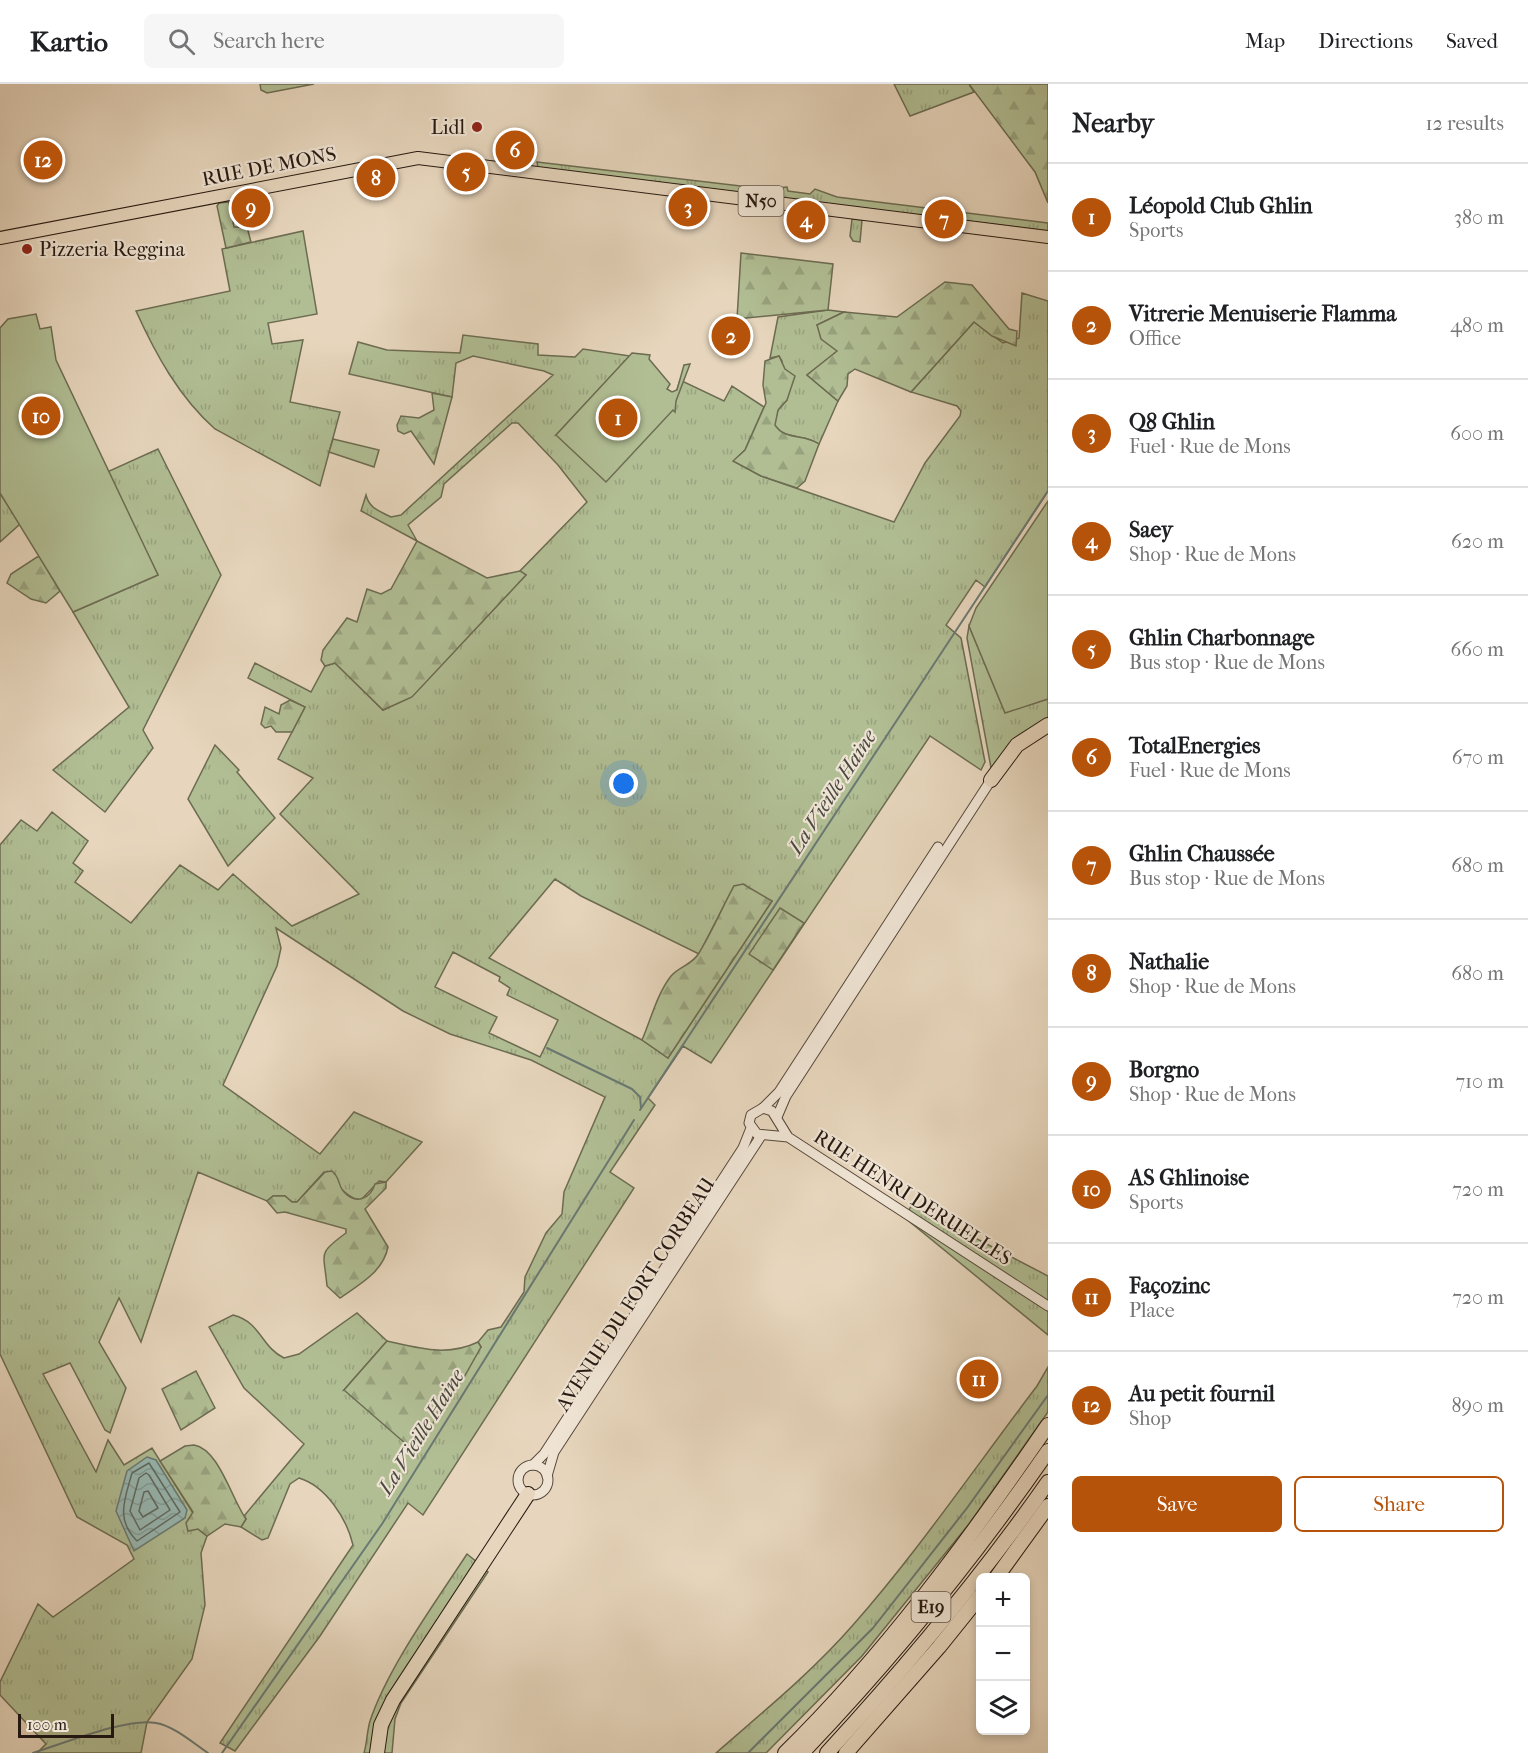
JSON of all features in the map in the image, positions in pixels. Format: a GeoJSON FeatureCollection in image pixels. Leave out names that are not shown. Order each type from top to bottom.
{"type":"FeatureCollection","features":[{"type":"Feature","properties":{"kind":"highway"},"geometry":{"type":"LineString","coordinates":[[991,780],[1017,745],[1048,725]]}},
{"type":"Feature","properties":{"kind":"highway"},"geometry":{"type":"LineString","coordinates":[[785,1753],[856,1678],[958,1551],[1048,1425]]}},
{"type":"Feature","properties":{"kind":"highway","name":"E19"},"geometry":{"type":"LineString","coordinates":[[802,1753],[921,1619],[969,1560],[1048,1451]]}},
{"type":"Feature","properties":{"kind":"highway","name":"E19"},"geometry":{"type":"LineString","coordinates":[[827,1753],[928,1639],[984,1570],[1048,1482]]}},
{"type":"Feature","properties":{"kind":"highway"},"geometry":{"type":"LineString","coordinates":[[377,1753],[381,1725],[393,1700],[528,1494]]}},
{"type":"Feature","properties":{"kind":"highway"},"geometry":{"type":"LineString","coordinates":[[1000,1573],[1048,1506]]}},
{"type":"Feature","properties":{"kind":"highway"},"geometry":{"type":"LineString","coordinates":[[1001,1573],[1048,1522]]}},
{"type":"Feature","properties":{"kind":"highway"},"geometry":{"type":"LineString","coordinates":[[846,1753],[976,1602]]}},
{"type":"Feature","properties":{"kind":"highway"},"geometry":{"type":"LineString","coordinates":[[775,1753],[871,1657]]}},
{"type":"Feature","properties":{"kind":"main road","name":"RUE DE MONS"},"geometry":{"type":"LineString","coordinates":[[0,238],[418,158],[1048,237]]}},
{"type":"Feature","properties":{"kind":"street"},"geometry":{"type":"LineString","coordinates":[[938,847],[779,1092],[763,1108],[751,1115],[750,1128],[765,1136],[776,1130],[777,1119],[791,1087],[991,780]]}},
{"type":"Feature","properties":{"kind":"street"},"geometry":{"type":"LineString","coordinates":[[763,1108],[772,1111],[777,1119]]}},
{"type":"Feature","properties":{"kind":"street","name":"RUE HENRI DERUELLES"},"geometry":{"type":"LineString","coordinates":[[777,1119],[788,1137],[1048,1306]]}},
{"type":"Feature","properties":{"kind":"street","name":"AVENUE DU FORT CORBEAU"},"geometry":{"type":"LineString","coordinates":[[533,1465],[544,1454],[743,1148],[750,1128]]}},
{"type":"Feature","properties":{"kind":"street","name":"RUE HENRI DERUELLES"},"geometry":{"type":"LineString","coordinates":[[765,1136],[788,1137]]}},
{"type":"Feature","properties":{"kind":"street","name":"AVENUE DU FORT CORBEAU"},"geometry":{"type":"LineString","coordinates":[[547,1476],[554,1452],[765,1136]]}},
{"type":"Feature","properties":{"kind":"street"},"geometry":{"type":"LineString","coordinates":[[533,1465],[542,1468],[547,1476],[544,1489],[537,1494],[528,1494],[521,1489],[519,1476],[524,1468],[533,1465]]}},
{"type":"Feature","properties":{"kind":"green space"},"geometry":{"type":"Polygon","coordinates":[[[260,84],[314,84],[267,93],[261,90],[260,84]]]}},
{"type":"Feature","properties":{"kind":"green space"},"geometry":{"type":"Polygon","coordinates":[[[894,84],[969,84],[974,92],[910,116],[894,84]]]}},
{"type":"Feature","properties":{"kind":"green space"},"geometry":{"type":"Polygon","coordinates":[[[969,84],[1048,84],[1048,203],[1035,172],[969,84]]]}},
{"type":"Feature","properties":{"kind":"green space"},"geometry":{"type":"Polygon","coordinates":[[[537,162],[766,189],[787,187],[788,191],[810,194],[815,189],[837,197],[1048,223],[1048,231],[538,168],[537,162]]]}},
{"type":"Feature","properties":{"kind":"green space"},"geometry":{"type":"Polygon","coordinates":[[[229,202],[234,227],[247,227],[251,242],[226,248],[217,206],[219,203],[229,202]]]}},
{"type":"Feature","properties":{"kind":"green space"},"geometry":{"type":"Polygon","coordinates":[[[852,219],[862,220],[860,242],[853,241],[850,236],[852,219]]]}},
{"type":"Feature","properties":{"kind":"green space"},"geometry":{"type":"Polygon","coordinates":[[[303,231],[317,314],[268,323],[272,344],[303,340],[290,402],[340,412],[320,486],[215,429],[202,417],[179,389],[152,344],[136,311],[230,291],[222,249],[303,231]]]}},
{"type":"Feature","properties":{"kind":"green space"},"geometry":{"type":"Polygon","coordinates":[[[741,253],[833,264],[828,310],[737,319],[741,253]]]}},
{"type":"Feature","properties":{"kind":"green space"},"geometry":{"type":"Polygon","coordinates":[[[945,282],[972,285],[1009,329],[1017,331],[1016,346],[992,336],[974,322],[911,392],[855,369],[848,374],[847,386],[838,401],[807,375],[837,351],[821,339],[817,325],[844,312],[897,317],[945,282]]]}},
{"type":"Feature","properties":{"kind":"green space"},"geometry":{"type":"Polygon","coordinates":[[[1022,293],[1048,301],[1048,491],[985,587],[976,580],[946,625],[961,638],[985,762],[981,770],[930,736],[711,1063],[683,1046],[648,1098],[655,1105],[610,1172],[634,1188],[423,1515],[408,1503],[320,1636],[235,1751],[220,1743],[353,1545],[346,1525],[334,1505],[318,1488],[299,1478],[290,1484],[268,1538],[262,1540],[241,1527],[246,1519],[244,1516],[304,1444],[244,1388],[209,1327],[233,1315],[242,1318],[250,1323],[270,1348],[284,1358],[299,1354],[357,1313],[387,1341],[344,1390],[481,1347],[478,1342],[488,1330],[501,1327],[524,1292],[525,1277],[546,1233],[562,1214],[564,1192],[605,1097],[531,1060],[450,1034],[403,1011],[276,928],[281,948],[277,966],[223,1085],[320,1154],[354,1112],[422,1142],[386,1182],[379,1181],[361,1200],[346,1193],[324,1172],[297,1202],[292,1202],[285,1196],[273,1196],[267,1201],[198,1172],[141,1342],[119,1298],[99,1342],[126,1388],[110,1433],[105,1430],[70,1363],[43,1374],[96,1472],[108,1440],[124,1465],[152,1448],[193,1513],[198,1529],[207,1536],[201,1553],[205,1605],[192,1659],[147,1722],[141,1753],[37,1753],[46,1744],[0,1695],[0,1682],[38,1604],[53,1617],[134,1559],[127,1545],[77,1517],[0,1354],[0,845],[21,820],[37,831],[52,812],[88,841],[73,863],[83,871],[75,882],[131,923],[180,865],[218,890],[233,874],[292,926],[359,894],[280,814],[313,778],[278,759],[305,707],[248,678],[255,663],[311,692],[325,666],[335,663],[383,710],[411,697],[526,575],[520,571],[587,502],[558,465],[518,423],[512,423],[444,484],[441,497],[408,525],[417,541],[361,511],[366,495],[369,503],[379,511],[391,517],[401,515],[553,375],[544,371],[473,356],[456,363],[452,397],[349,374],[358,342],[387,350],[460,353],[463,335],[538,344],[538,355],[575,357],[583,349],[630,356],[556,435],[673,402],[680,380],[724,401],[732,386],[764,407],[745,450],[734,461],[761,476],[894,522],[925,463],[960,416],[961,411],[957,406],[911,392],[974,322],[1003,343],[1019,338],[1022,293]],[[555,879],[489,958],[642,1040],[668,1058],[772,901],[734,886],[699,954],[581,896],[555,879]],[[453,952],[435,987],[497,1017],[489,1033],[540,1057],[558,1020],[507,995],[510,988],[499,981],[500,977],[453,952]]]}},
{"type":"Feature","properties":{"kind":"green space"},"geometry":{"type":"Polygon","coordinates":[[[828,310],[844,312],[817,325],[838,351],[807,375],[838,401],[819,444],[784,433],[774,425],[778,410],[787,400],[782,361],[779,356],[770,358],[778,317],[828,310]]]}},
{"type":"Feature","properties":{"kind":"green space"},"geometry":{"type":"Polygon","coordinates":[[[36,314],[40,329],[51,327],[56,360],[158,575],[73,612],[0,493],[0,328],[8,319],[36,314]]]}},
{"type":"Feature","properties":{"kind":"green space"},"geometry":{"type":"Polygon","coordinates":[[[632,353],[650,355],[649,359],[670,384],[667,389],[672,392],[677,390],[684,365],[690,364],[676,401],[675,412],[673,410],[606,482],[556,435],[632,353]]]}},
{"type":"Feature","properties":{"kind":"green space"},"geometry":{"type":"Polygon","coordinates":[[[779,356],[785,369],[795,376],[787,400],[778,410],[775,425],[784,433],[819,444],[805,481],[797,488],[761,476],[733,461],[745,450],[766,403],[763,385],[765,361],[779,356]]]}},
{"type":"Feature","properties":{"kind":"green space"},"geometry":{"type":"Polygon","coordinates":[[[432,393],[452,397],[434,464],[411,431],[404,434],[398,431],[397,425],[401,416],[419,418],[434,410],[432,393]]]}},
{"type":"Feature","properties":{"kind":"green space"},"geometry":{"type":"Polygon","coordinates":[[[333,439],[379,450],[374,467],[329,452],[333,439]]]}},
{"type":"Feature","properties":{"kind":"green space"},"geometry":{"type":"Polygon","coordinates":[[[158,449],[221,575],[143,730],[153,748],[105,812],[53,770],[129,707],[73,612],[158,575],[107,472],[158,449]]]}},
{"type":"Feature","properties":{"kind":"green space"},"geometry":{"type":"Polygon","coordinates":[[[0,493],[20,524],[0,542],[0,493]]]}},
{"type":"Feature","properties":{"kind":"green space"},"geometry":{"type":"Polygon","coordinates":[[[1048,501],[1048,699],[1005,713],[969,626],[976,608],[1048,501]]]}},
{"type":"Feature","properties":{"kind":"green space"},"geometry":{"type":"Polygon","coordinates":[[[417,541],[487,578],[520,571],[526,575],[412,697],[383,710],[335,663],[325,666],[321,660],[323,650],[347,618],[357,622],[367,589],[381,594],[391,589],[417,541]]]}},
{"type":"Feature","properties":{"kind":"green space"},"geometry":{"type":"Polygon","coordinates":[[[40,557],[60,591],[46,603],[31,599],[7,583],[11,574],[40,557]]]}},
{"type":"Feature","properties":{"kind":"green space"},"geometry":{"type":"Polygon","coordinates":[[[969,626],[1005,712],[1048,699],[1048,721],[992,773],[967,638],[969,626]]]}},
{"type":"Feature","properties":{"kind":"green space"},"geometry":{"type":"Polygon","coordinates":[[[290,700],[305,707],[292,732],[276,732],[271,726],[265,728],[261,724],[265,707],[279,714],[281,705],[290,700]]]}},
{"type":"Feature","properties":{"kind":"green space"},"geometry":{"type":"Polygon","coordinates":[[[215,745],[239,770],[237,772],[275,818],[228,866],[188,799],[215,745]]]}},
{"type":"Feature","properties":{"kind":"green space"},"geometry":{"type":"Polygon","coordinates":[[[743,884],[772,901],[668,1058],[642,1040],[658,999],[671,976],[699,953],[734,886],[743,884]]]}},
{"type":"Feature","properties":{"kind":"green space"},"geometry":{"type":"Polygon","coordinates":[[[780,908],[804,923],[773,970],[749,954],[780,908]]]}},
{"type":"Feature","properties":{"kind":"green space"},"geometry":{"type":"Polygon","coordinates":[[[332,1171],[342,1190],[353,1198],[366,1197],[375,1184],[386,1182],[386,1188],[365,1209],[388,1247],[385,1256],[370,1277],[340,1298],[327,1286],[324,1255],[330,1245],[346,1233],[346,1229],[285,1212],[277,1213],[267,1201],[273,1196],[285,1196],[292,1202],[297,1202],[325,1172],[332,1171]]]}},
{"type":"Feature","properties":{"kind":"green space"},"geometry":{"type":"Polygon","coordinates":[[[912,1205],[1048,1276],[1048,1335],[904,1217],[912,1205]]]}},
{"type":"Feature","properties":{"kind":"green space"},"geometry":{"type":"Polygon","coordinates":[[[387,1341],[433,1350],[467,1347],[478,1342],[481,1347],[463,1379],[414,1451],[344,1390],[387,1341]]]}},
{"type":"Feature","properties":{"kind":"green space"},"geometry":{"type":"Polygon","coordinates":[[[1048,1367],[1048,1412],[969,1524],[862,1656],[766,1753],[716,1753],[804,1675],[853,1625],[924,1538],[1037,1386],[1048,1367]]]}},
{"type":"Feature","properties":{"kind":"green space"},"geometry":{"type":"Polygon","coordinates":[[[196,1371],[215,1408],[181,1430],[162,1389],[196,1371]]]}},
{"type":"Feature","properties":{"kind":"green space"},"geometry":{"type":"Polygon","coordinates":[[[194,1445],[203,1449],[218,1465],[246,1519],[241,1527],[225,1524],[207,1536],[198,1529],[188,1531],[186,1523],[193,1512],[160,1461],[185,1446],[194,1445]]]}},
{"type":"Feature","properties":{"kind":"green space"},"geometry":{"type":"Polygon","coordinates":[[[467,1554],[478,1563],[385,1707],[375,1753],[364,1753],[370,1721],[388,1679],[413,1636],[467,1554]]]}},
{"type":"Feature","properties":{"kind":"green space"},"geometry":{"type":"Polygon","coordinates":[[[483,1568],[488,1572],[401,1703],[395,1719],[392,1753],[383,1753],[383,1735],[389,1717],[483,1568]]]}},
{"type":"Feature","properties":{"kind":"water"},"geometry":{"type":"Polygon","coordinates":[[[147,1457],[156,1460],[187,1510],[185,1518],[134,1551],[116,1511],[127,1471],[147,1457]]]}},
{"type":"Feature","properties":{"kind":"waterway","name":"La Vieille Haine"},"geometry":{"type":"LineString","coordinates":[[640,1110],[1048,491]]}},
{"type":"Feature","properties":{"kind":"waterway"},"geometry":{"type":"LineString","coordinates":[[547,1048],[632,1089],[640,1097],[641,1108]]}},
{"type":"Feature","properties":{"kind":"waterway","name":"La Vieille Haine"},"geometry":{"type":"LineString","coordinates":[[222,1753],[382,1524],[634,1120]]}},
{"type":"Feature","properties":{"kind":"waterway"},"geometry":{"type":"LineString","coordinates":[[748,1753],[873,1628],[967,1508],[1048,1395]]}},
{"type":"Feature","properties":{"kind":"waterway"},"geometry":{"type":"LineString","coordinates":[[33,1753],[112,1727],[144,1722],[170,1728],[208,1753]]}},
{"type":"Feature","properties":{"kind":"place","name":"Lidl"},"geometry":{"type":"Point","coordinates":[477,127]}},
{"type":"Feature","properties":{"kind":"place","name":"TotalEnergies"},"geometry":{"type":"Point","coordinates":[515,150]}},
{"type":"Feature","properties":{"kind":"place","name":"Au petit fournil"},"geometry":{"type":"Point","coordinates":[43,160]}},
{"type":"Feature","properties":{"kind":"place","name":"Ghlin Charbonnage"},"geometry":{"type":"Point","coordinates":[466,172]}},
{"type":"Feature","properties":{"kind":"place","name":"Nathalie"},"geometry":{"type":"Point","coordinates":[376,178]}},
{"type":"Feature","properties":{"kind":"place","name":"Q8 Ghlin"},"geometry":{"type":"Point","coordinates":[688,207]}},
{"type":"Feature","properties":{"kind":"place","name":"Borgno"},"geometry":{"type":"Point","coordinates":[251,208]}},
{"type":"Feature","properties":{"kind":"place","name":"Ghlin Chaussée"},"geometry":{"type":"Point","coordinates":[944,219]}},
{"type":"Feature","properties":{"kind":"place","name":"Saey"},"geometry":{"type":"Point","coordinates":[806,220]}},
{"type":"Feature","properties":{"kind":"place","name":"Pizzeria Reggina"},"geometry":{"type":"Point","coordinates":[27,249]}},
{"type":"Feature","properties":{"kind":"place","name":"Vitrerie Menuiserie Flamma"},"geometry":{"type":"Point","coordinates":[731,336]}},
{"type":"Feature","properties":{"kind":"place","name":"AS Ghlinoise"},"geometry":{"type":"Point","coordinates":[41,416]}},
{"type":"Feature","properties":{"kind":"place","name":"Léopold Club Ghlin"},"geometry":{"type":"Point","coordinates":[618,418]}},
{"type":"Feature","properties":{"kind":"place","name":"Façozinc"},"geometry":{"type":"Point","coordinates":[979,1379]}}]}
